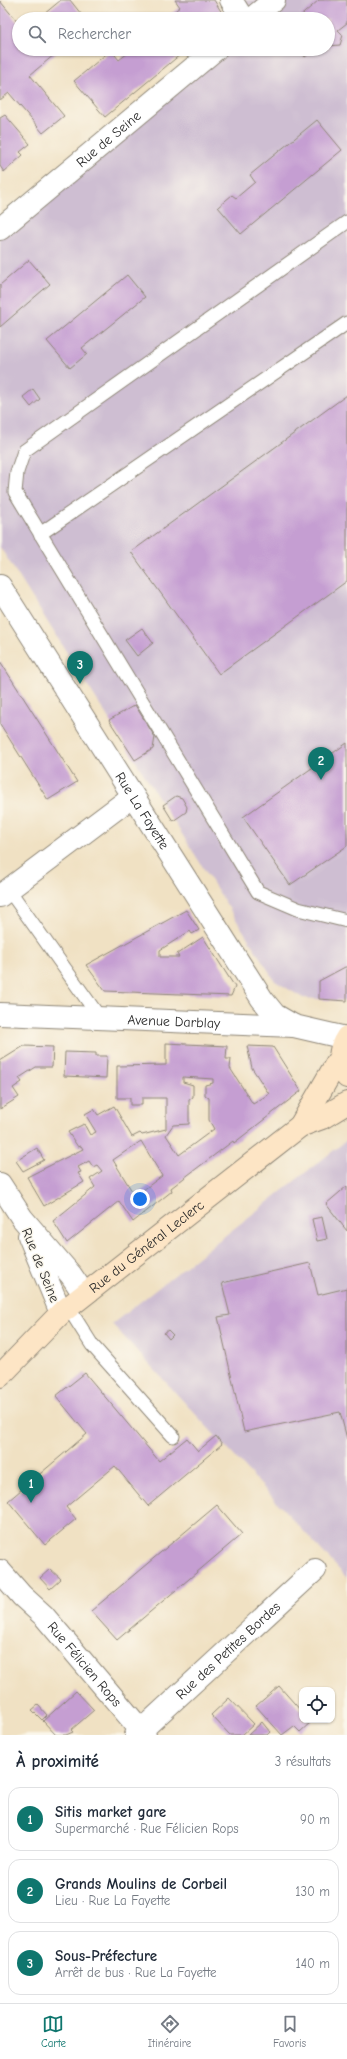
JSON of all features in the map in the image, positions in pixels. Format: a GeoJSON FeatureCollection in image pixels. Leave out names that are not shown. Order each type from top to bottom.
{"type":"FeatureCollection","features":[{"type":"Feature","properties":{"kind":"main road","name":"Rue du Général Leclerc"},"geometry":{"type":"LineString","coordinates":[[300,1126],[345,1052]]}},
{"type":"Feature","properties":{"kind":"main road","name":"Rue du Général Leclerc"},"geometry":{"type":"LineString","coordinates":[[0,1376],[71,1305],[300,1126],[322,1118],[347,1103]]}},
{"type":"Feature","properties":{"kind":"street"},"geometry":{"type":"LineString","coordinates":[[231,0],[239,12]]}},
{"type":"Feature","properties":{"kind":"street"},"geometry":{"type":"LineString","coordinates":[[259,12],[274,0]]}},
{"type":"Feature","properties":{"kind":"street","name":"Rue de Seine"},"geometry":{"type":"LineString","coordinates":[[0,229],[208,56]]}},
{"type":"Feature","properties":{"kind":"street","name":"Rue La Fayette"},"geometry":{"type":"LineString","coordinates":[[0,586],[262,999],[275,1015],[294,1026]]}},
{"type":"Feature","properties":{"kind":"street"},"geometry":{"type":"LineString","coordinates":[[4,893],[133,796]]}},
{"type":"Feature","properties":{"kind":"street","name":"Avenue Darblay"},"geometry":{"type":"LineString","coordinates":[[0,1014],[294,1026],[345,1052]]}},
{"type":"Feature","properties":{"kind":"street","name":"Rue de Seine"},"geometry":{"type":"LineString","coordinates":[[0,1184],[22,1218],[71,1305]]}},
{"type":"Feature","properties":{"kind":"street","name":"Rue de Seine"},"geometry":{"type":"LineString","coordinates":[[22,1218],[71,1275],[71,1305]]}},
{"type":"Feature","properties":{"kind":"street","name":"Rue des Petites Bordes"},"geometry":{"type":"LineString","coordinates":[[141,1733],[315,1570]]}},
{"type":"Feature","properties":{"kind":"street","name":"Rue Félicien Rops"},"geometry":{"type":"LineString","coordinates":[[0,1571],[22,1596],[44,1616],[141,1733]]}},
{"type":"Feature","properties":{"kind":"street","name":"Rue Félicien Rops"},"geometry":{"type":"LineString","coordinates":[[0,1584],[22,1596]]}},
{"type":"Feature","properties":{"kind":"lane"},"geometry":{"type":"LineString","coordinates":[[347,222],[24,451],[17,472],[15,492],[258,892],[298,909],[347,921]]}},
{"type":"Feature","properties":{"kind":"lane"},"geometry":{"type":"LineString","coordinates":[[40,534],[347,323]]}},
{"type":"Feature","properties":{"kind":"lane"},"geometry":{"type":"LineString","coordinates":[[4,893],[100,1018]]}},
{"type":"Feature","properties":{"kind":"lane"},"geometry":{"type":"LineString","coordinates":[[71,1305],[92,1344],[173,1436]]}},
{"type":"Feature","properties":{"kind":"shaded area"},"geometry":{"type":"Polygon","coordinates":[[[231,0],[347,0],[347,1001],[303,998],[275,981],[0,547],[0,229],[208,56],[335,56],[335,12],[239,12],[231,0]]]}},
{"type":"Feature","properties":{"kind":"shaded area"},"geometry":{"type":"Polygon","coordinates":[[[347,1140],[347,1578],[112,1324],[347,1140]]]}},
{"type":"Feature","properties":{"kind":"building"},"geometry":{"type":"Polygon","coordinates":[[[61,0],[70,0],[79,12],[46,12],[61,0]]]}},
{"type":"Feature","properties":{"kind":"building"},"geometry":{"type":"Polygon","coordinates":[[[175,0],[214,0],[221,12],[173,12],[180,7],[175,0]]]}},
{"type":"Feature","properties":{"kind":"building"},"geometry":{"type":"Polygon","coordinates":[[[319,0],[347,0],[347,23],[338,30],[343,35],[340,45],[335,45],[335,12],[305,12],[319,0]]]}},
{"type":"Feature","properties":{"kind":"building"},"geometry":{"type":"Polygon","coordinates":[[[0,1],[12,16],[12,56],[53,56],[30,75],[64,116],[43,133],[9,93],[0,100],[0,1]]]}},
{"type":"Feature","properties":{"kind":"building"},"geometry":{"type":"Polygon","coordinates":[[[104,56],[116,56],[119,60],[124,56],[179,56],[105,117],[74,81],[104,56]]]}},
{"type":"Feature","properties":{"kind":"building"},"geometry":{"type":"Polygon","coordinates":[[[5,115],[30,144],[20,152],[23,155],[4,172],[0,166],[0,118],[5,115]]]}},
{"type":"Feature","properties":{"kind":"building"},"geometry":{"type":"Polygon","coordinates":[[[317,120],[342,150],[241,234],[218,207],[232,195],[236,198],[255,182],[250,175],[317,120]]]}},
{"type":"Feature","properties":{"kind":"building"},"geometry":{"type":"Polygon","coordinates":[[[29,260],[50,284],[0,327],[0,285],[29,260]]]}},
{"type":"Feature","properties":{"kind":"building"},"geometry":{"type":"Polygon","coordinates":[[[127,275],[145,297],[82,348],[87,354],[70,368],[47,341],[127,275]]]}},
{"type":"Feature","properties":{"kind":"building"},"geometry":{"type":"Polygon","coordinates":[[[33,389],[40,399],[31,407],[23,397],[33,389]]]}},
{"type":"Feature","properties":{"kind":"building"},"geometry":{"type":"Polygon","coordinates":[[[347,395],[347,581],[219,674],[131,552],[347,395]]]}},
{"type":"Feature","properties":{"kind":"building"},"geometry":{"type":"Polygon","coordinates":[[[142,628],[153,643],[137,656],[125,640],[142,628]]]}},
{"type":"Feature","properties":{"kind":"building"},"geometry":{"type":"Polygon","coordinates":[[[0,661],[77,782],[48,800],[0,724],[0,661]]]}},
{"type":"Feature","properties":{"kind":"building"},"geometry":{"type":"Polygon","coordinates":[[[135,705],[155,737],[153,749],[135,760],[109,720],[135,705]]]}},
{"type":"Feature","properties":{"kind":"building"},"geometry":{"type":"Polygon","coordinates":[[[347,743],[347,846],[290,885],[243,817],[347,743]]]}},
{"type":"Feature","properties":{"kind":"building"},"geometry":{"type":"Polygon","coordinates":[[[176,796],[182,798],[187,807],[186,812],[173,821],[163,805],[176,796]]]}},
{"type":"Feature","properties":{"kind":"building"},"geometry":{"type":"Polygon","coordinates":[[[186,910],[199,930],[192,934],[190,931],[160,950],[160,957],[179,957],[177,954],[203,937],[235,987],[231,996],[105,991],[86,965],[186,910]]]}},
{"type":"Feature","properties":{"kind":"building"},"geometry":{"type":"Polygon","coordinates":[[[347,967],[347,1001],[319,999],[319,981],[347,967]]]}},
{"type":"Feature","properties":{"kind":"building"},"geometry":{"type":"Polygon","coordinates":[[[166,1043],[227,1046],[226,1059],[231,1059],[230,1068],[253,1104],[269,1094],[252,1068],[247,1046],[273,1047],[301,1091],[234,1143],[233,1141],[171,1188],[172,1191],[133,1222],[119,1201],[67,1243],[53,1221],[95,1187],[90,1179],[102,1171],[97,1165],[93,1167],[89,1161],[78,1167],[81,1172],[78,1173],[84,1182],[44,1206],[27,1177],[83,1149],[81,1146],[78,1147],[68,1132],[84,1124],[90,1135],[96,1132],[85,1114],[94,1109],[98,1115],[114,1106],[132,1137],[140,1133],[142,1135],[166,1129],[166,1098],[142,1098],[142,1105],[130,1105],[130,1098],[117,1098],[117,1066],[166,1065],[166,1043]],[[183,1077],[183,1082],[193,1085],[193,1097],[189,1100],[189,1124],[173,1125],[166,1135],[179,1155],[214,1129],[209,1120],[209,1098],[205,1095],[205,1085],[213,1083],[213,1079],[183,1077]],[[141,1141],[113,1160],[135,1196],[162,1176],[141,1141]]]}},
{"type":"Feature","properties":{"kind":"building"},"geometry":{"type":"Polygon","coordinates":[[[24,1046],[53,1047],[52,1067],[36,1067],[19,1078],[22,1082],[13,1088],[19,1097],[0,1109],[0,1061],[24,1046]]]}},
{"type":"Feature","properties":{"kind":"building"},"geometry":{"type":"Polygon","coordinates":[[[65,1052],[96,1053],[96,1056],[107,1056],[106,1078],[64,1076],[65,1052]]]}},
{"type":"Feature","properties":{"kind":"building"},"geometry":{"type":"Polygon","coordinates":[[[37,1148],[44,1160],[23,1171],[16,1161],[37,1148]]]}},
{"type":"Feature","properties":{"kind":"building"},"geometry":{"type":"Polygon","coordinates":[[[347,1186],[347,1231],[326,1204],[347,1186]]]}},
{"type":"Feature","properties":{"kind":"building"},"geometry":{"type":"Polygon","coordinates":[[[322,1217],[327,1239],[317,1241],[312,1219],[322,1217]]]}},
{"type":"Feature","properties":{"kind":"building"},"geometry":{"type":"Polygon","coordinates":[[[310,1263],[318,1295],[347,1288],[347,1439],[340,1412],[244,1432],[218,1317],[230,1315],[222,1283],[310,1263]]]}},
{"type":"Feature","properties":{"kind":"building"},"geometry":{"type":"Polygon","coordinates":[[[168,1330],[173,1335],[169,1339],[164,1333],[168,1330]]]}},
{"type":"Feature","properties":{"kind":"building"},"geometry":{"type":"Polygon","coordinates":[[[85,1373],[159,1461],[187,1438],[198,1451],[216,1436],[222,1444],[148,1506],[115,1466],[66,1507],[76,1519],[45,1545],[8,1501],[87,1434],[56,1396],[85,1373]]]}},
{"type":"Feature","properties":{"kind":"building"},"geometry":{"type":"Polygon","coordinates":[[[217,1505],[242,1534],[117,1640],[91,1611],[217,1505]]]}},
{"type":"Feature","properties":{"kind":"building"},"geometry":{"type":"Polygon","coordinates":[[[50,1569],[61,1579],[50,1589],[40,1578],[50,1569]]]}},
{"type":"Feature","properties":{"kind":"building"},"geometry":{"type":"Polygon","coordinates":[[[279,1686],[299,1709],[299,1723],[310,1723],[300,1732],[294,1726],[282,1735],[256,1706],[279,1686]]]}},
{"type":"Feature","properties":{"kind":"building"},"geometry":{"type":"Polygon","coordinates":[[[76,1691],[94,1710],[71,1730],[73,1732],[66,1735],[56,1735],[43,1721],[76,1691]]]}},
{"type":"Feature","properties":{"kind":"building"},"geometry":{"type":"Polygon","coordinates":[[[229,1698],[254,1724],[242,1735],[230,1735],[211,1715],[229,1698]]]}},
{"type":"Feature","properties":{"kind":"building"},"geometry":{"type":"Polygon","coordinates":[[[38,1705],[47,1715],[42,1720],[32,1710],[38,1705]]]}},
{"type":"Feature","properties":{"kind":"building"},"geometry":{"type":"Polygon","coordinates":[[[262,1722],[270,1732],[267,1735],[248,1735],[262,1722]]]}},
{"type":"Feature","properties":{"kind":"place","name":"Sous-Préfecture"},"geometry":{"type":"Point","coordinates":[80,684]}},
{"type":"Feature","properties":{"kind":"place","name":"Grands Moulins de Corbeil"},"geometry":{"type":"Point","coordinates":[321,780]}},
{"type":"Feature","properties":{"kind":"place","name":"Sitis market gare"},"geometry":{"type":"Point","coordinates":[31,1503]}}]}
